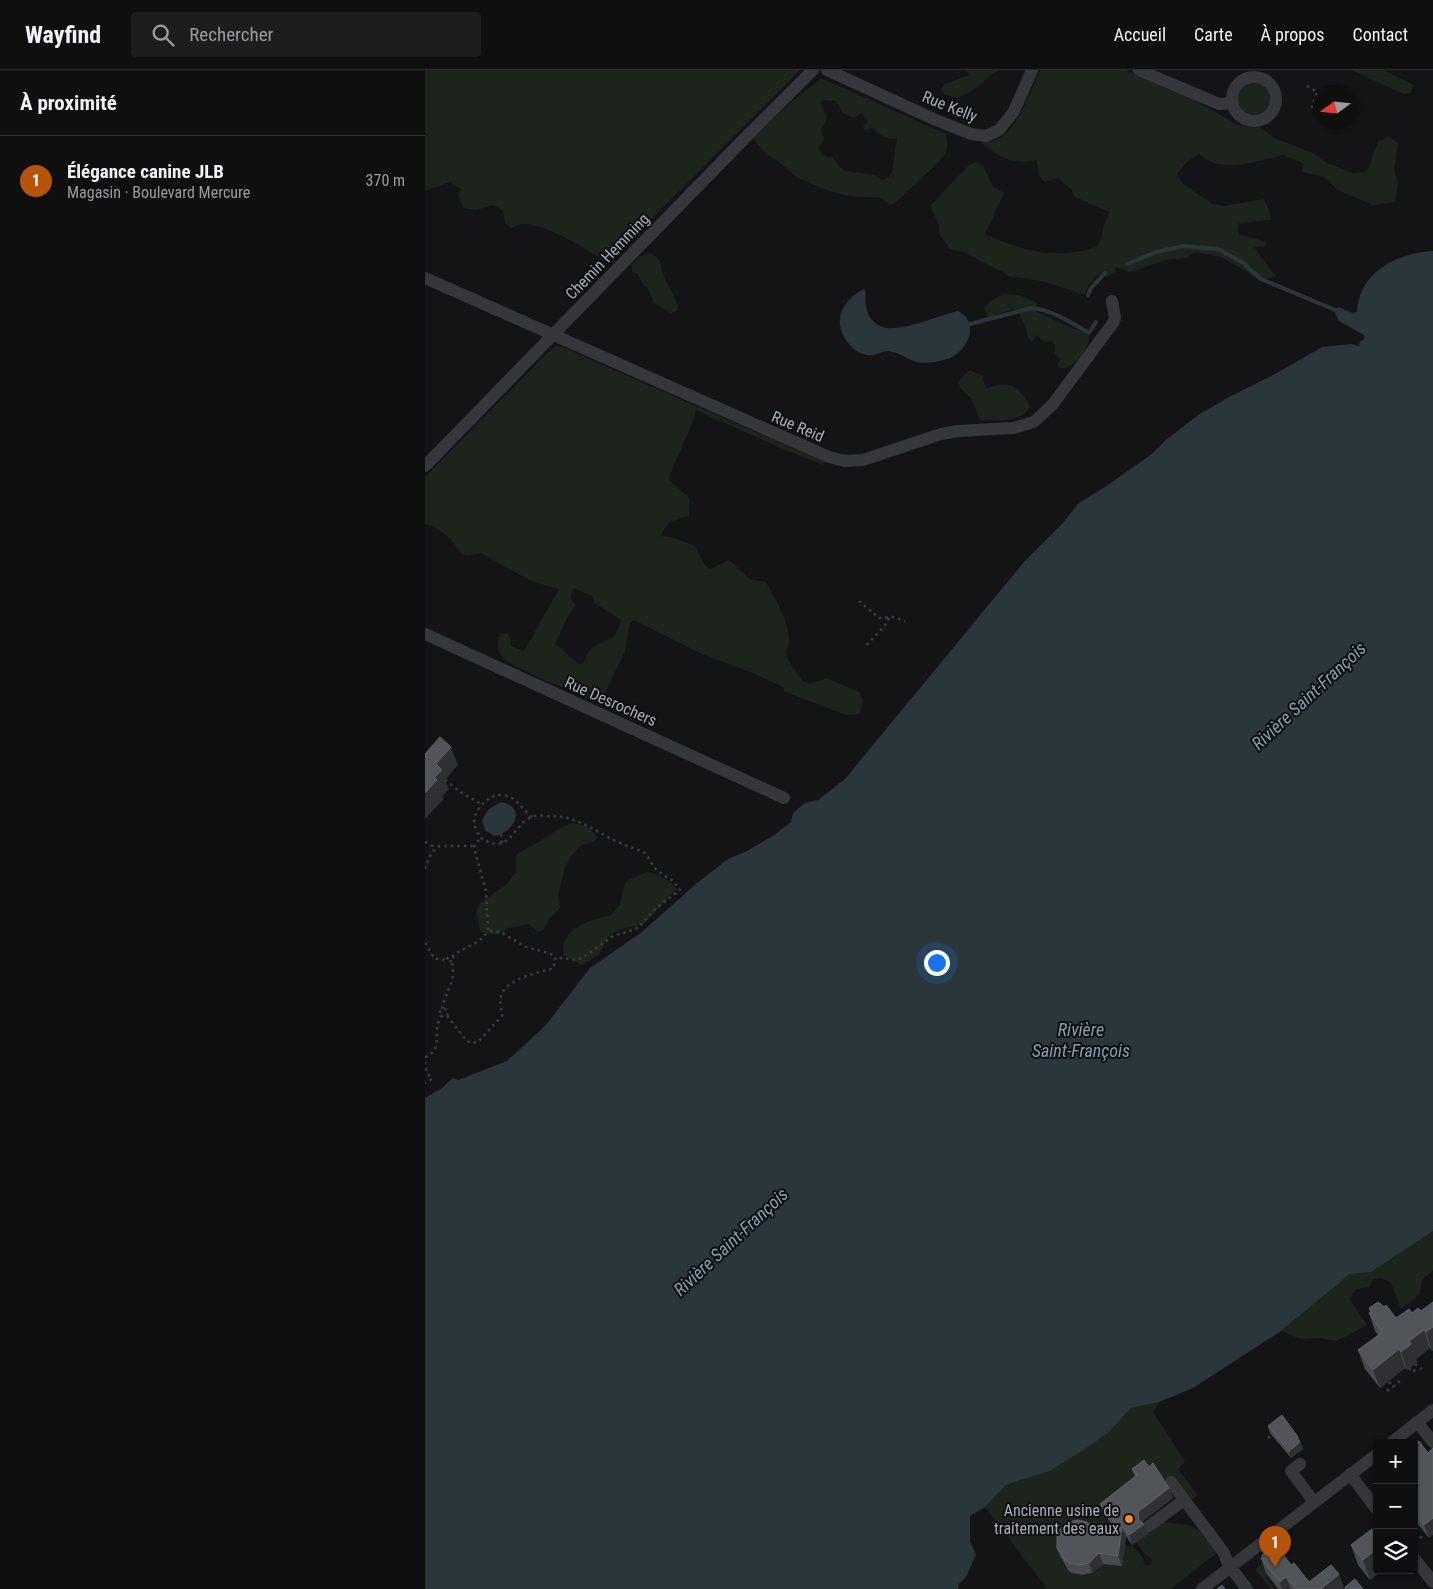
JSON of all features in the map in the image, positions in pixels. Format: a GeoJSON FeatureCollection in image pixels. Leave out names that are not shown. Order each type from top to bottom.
{"type":"FeatureCollection","features":[{"type":"Feature","properties":{"kind":"street","name":"Chemin Hemming"},"geometry":{"type":"LineString","coordinates":[[425,466],[813,70]]}},
{"type":"Feature","properties":{"kind":"street","name":"Rue Kelly"},"geometry":{"type":"LineString","coordinates":[[827,70],[936,120],[971,134],[986,136],[999,130],[1009,120],[1031,70]]}},
{"type":"Feature","properties":{"kind":"street"},"geometry":{"type":"LineString","coordinates":[[1139,70],[1219,104],[1233,103]]}},
{"type":"Feature","properties":{"kind":"street","name":"Rue Reid"},"geometry":{"type":"LineString","coordinates":[[425,278],[834,459],[856,461],[941,434],[958,431],[1013,428],[1035,422],[1053,404],[1113,323],[1115,318],[1112,301]]}},
{"type":"Feature","properties":{"kind":"street","name":"Rue Desrochers"},"geometry":{"type":"LineString","coordinates":[[425,634],[784,798]]}},
{"type":"Feature","properties":{"kind":"street"},"geometry":{"type":"LineString","coordinates":[[1396,1439],[1433,1410]]}},
{"type":"Feature","properties":{"kind":"street"},"geometry":{"type":"LineString","coordinates":[[1417,1422],[1433,1442]]}},
{"type":"Feature","properties":{"kind":"street"},"geometry":{"type":"LineString","coordinates":[[1205,1588],[1373,1457]]}},
{"type":"Feature","properties":{"kind":"street"},"geometry":{"type":"LineString","coordinates":[[1300,1464],[1291,1471],[1315,1502]]}},
{"type":"Feature","properties":{"kind":"street"},"geometry":{"type":"LineString","coordinates":[[1350,1474],[1373,1505]]}},
{"type":"Feature","properties":{"kind":"street"},"geometry":{"type":"LineString","coordinates":[[1171,1482],[1224,1553],[1230,1567],[1247,1589]]}},
{"type":"Feature","properties":{"kind":"street"},"geometry":{"type":"LineString","coordinates":[[1149,1526],[1184,1500]]}},
{"type":"Feature","properties":{"kind":"street"},"geometry":{"type":"LineString","coordinates":[[1418,1563],[1433,1582]]}},
{"type":"Feature","properties":{"kind":"path"},"geometry":{"type":"LineString","coordinates":[[1307,86],[1313,90]]}},
{"type":"Feature","properties":{"kind":"path"},"geometry":{"type":"LineString","coordinates":[[859,601],[871,612],[882,618],[893,617],[905,621]]}},
{"type":"Feature","properties":{"kind":"path"},"geometry":{"type":"LineString","coordinates":[[882,618],[885,626]]}},
{"type":"Feature","properties":{"kind":"path"},"geometry":{"type":"LineString","coordinates":[[867,645],[873,636],[885,626],[889,618]]}},
{"type":"Feature","properties":{"kind":"path"},"geometry":{"type":"LineString","coordinates":[[440,776],[462,793],[483,805]]}},
{"type":"Feature","properties":{"kind":"path"},"geometry":{"type":"LineString","coordinates":[[532,817],[515,799],[502,795],[490,798],[475,816],[475,822],[481,838],[492,843],[502,843],[509,839],[515,831],[532,817],[569,817],[580,821],[617,842],[644,853],[655,868],[673,880],[680,890],[653,911],[639,927],[613,936],[577,960],[555,959]]}},
{"type":"Feature","properties":{"kind":"path"},"geometry":{"type":"LineString","coordinates":[[501,834],[502,843]]}},
{"type":"Feature","properties":{"kind":"path"},"geometry":{"type":"LineString","coordinates":[[425,943],[434,958],[447,959],[450,955],[453,956],[460,950],[479,942],[488,930],[486,891],[475,856],[475,846],[481,838]]}},
{"type":"Feature","properties":{"kind":"path"},"geometry":{"type":"LineString","coordinates":[[425,842],[436,848],[475,846]]}},
{"type":"Feature","properties":{"kind":"path"},"geometry":{"type":"LineString","coordinates":[[425,869],[430,856],[436,848]]}},
{"type":"Feature","properties":{"kind":"path"},"geometry":{"type":"LineString","coordinates":[[442,1009],[447,1011],[447,1016],[467,1042],[478,1042],[502,1016],[501,997],[503,991],[535,972],[552,969],[555,965],[555,959],[549,953],[526,947],[502,933],[488,930]]}},
{"type":"Feature","properties":{"kind":"path"},"geometry":{"type":"LineString","coordinates":[[425,1057],[433,1053],[436,1047],[440,1012],[454,978],[453,956]]}},
{"type":"Feature","properties":{"kind":"path"},"geometry":{"type":"LineString","coordinates":[[447,959],[449,962],[452,962]]}},
{"type":"Feature","properties":{"kind":"path"},"geometry":{"type":"LineString","coordinates":[[441,1016],[447,1016]]}},
{"type":"Feature","properties":{"kind":"path"},"geometry":{"type":"LineString","coordinates":[[425,1062],[426,1072],[432,1079],[425,1083]]}},
{"type":"Feature","properties":{"kind":"path"},"geometry":{"type":"LineString","coordinates":[[1415,1364],[1418,1368],[1422,1369]]}},
{"type":"Feature","properties":{"kind":"path"},"geometry":{"type":"LineString","coordinates":[[1409,1368],[1412,1372],[1418,1368]]}},
{"type":"Feature","properties":{"kind":"path"},"geometry":{"type":"LineString","coordinates":[[1387,1391],[1402,1379]]}},
{"type":"Feature","properties":{"kind":"path"},"geometry":{"type":"LineString","coordinates":[[1389,1382],[1393,1387]]}},
{"type":"Feature","properties":{"kind":"path"},"geometry":{"type":"LineString","coordinates":[[1268,1438],[1272,1435]]}},
{"type":"Feature","properties":{"kind":"path"},"geometry":{"type":"LineString","coordinates":[[1417,1529],[1420,1526]]}},
{"type":"Feature","properties":{"kind":"shaded area"},"geometry":{"type":"Polygon","coordinates":[[[425,70],[800,70],[608,263],[555,232],[522,224],[511,228],[505,223],[503,211],[493,205],[476,210],[463,208],[458,194],[462,190],[450,182],[425,191],[425,70]]]}},
{"type":"Feature","properties":{"kind":"shaded area"},"geometry":{"type":"Polygon","coordinates":[[[967,70],[998,70],[973,90],[957,98],[944,94],[941,89],[945,84],[969,75],[967,70]]]}},
{"type":"Feature","properties":{"kind":"shaded area"},"geometry":{"type":"Polygon","coordinates":[[[1040,70],[1125,70],[1192,99],[1236,124],[1246,127],[1260,127],[1274,138],[1313,153],[1327,163],[1353,173],[1367,171],[1378,142],[1388,136],[1398,143],[1394,170],[1398,184],[1395,202],[1373,205],[1338,190],[1324,177],[1302,172],[1303,163],[1283,155],[1251,163],[1229,165],[1218,164],[1199,154],[1186,163],[1177,174],[1184,185],[1213,204],[1225,206],[1263,199],[1265,201],[1271,220],[1239,223],[1238,234],[1267,242],[1266,246],[1254,247],[1276,276],[1259,281],[1246,271],[1221,257],[1194,253],[1186,258],[1166,260],[1130,272],[1115,267],[1115,272],[1106,277],[1102,273],[1095,277],[1085,295],[1042,281],[1012,277],[963,252],[950,249],[939,234],[939,225],[930,206],[969,165],[977,162],[983,166],[993,187],[1004,193],[985,234],[1008,244],[1043,252],[1067,253],[1090,249],[1098,245],[1110,212],[1075,197],[1071,189],[1058,178],[1045,182],[1039,176],[1037,160],[1021,162],[1007,159],[981,143],[998,139],[1015,123],[1040,70]]]}},
{"type":"Feature","properties":{"kind":"shaded area"},"geometry":{"type":"Polygon","coordinates":[[[1351,70],[1383,70],[1414,85],[1410,93],[1404,94],[1351,70]]]}},
{"type":"Feature","properties":{"kind":"shaded area"},"geometry":{"type":"Polygon","coordinates":[[[821,78],[946,134],[946,150],[941,160],[894,204],[889,204],[881,198],[849,196],[829,191],[798,178],[766,154],[753,139],[788,105],[821,78]],[[824,100],[821,103],[826,116],[826,122],[821,128],[824,139],[819,147],[820,152],[826,157],[832,157],[845,171],[875,175],[884,180],[888,178],[892,172],[897,138],[883,137],[873,128],[865,130],[863,126],[868,121],[861,113],[854,118],[843,113],[836,101],[824,100]]]}},
{"type":"Feature","properties":{"kind":"shaded area"},"geometry":{"type":"Polygon","coordinates":[[[1254,83],[1260,84],[1265,88],[1269,93],[1269,105],[1265,110],[1260,114],[1254,115],[1248,114],[1243,110],[1239,105],[1238,99],[1239,93],[1243,88],[1248,84],[1254,83]]]}},
{"type":"Feature","properties":{"kind":"shaded area"},"geometry":{"type":"Polygon","coordinates":[[[650,253],[657,257],[661,263],[662,272],[678,305],[677,311],[671,313],[654,303],[647,287],[643,285],[638,274],[632,272],[632,265],[639,257],[650,253]]]}},
{"type":"Feature","properties":{"kind":"shaded area"},"geometry":{"type":"Polygon","coordinates":[[[1003,294],[1019,295],[1037,303],[1035,311],[1084,332],[1089,337],[1088,342],[1083,353],[1075,363],[1065,368],[1059,368],[1057,364],[1060,360],[1055,353],[1055,345],[1051,341],[1044,342],[1037,335],[1032,342],[1019,313],[1013,309],[988,318],[984,308],[992,300],[1003,294]]]}},
{"type":"Feature","properties":{"kind":"shaded area"},"geometry":{"type":"Polygon","coordinates":[[[556,346],[563,347],[825,462],[823,465],[783,449],[696,410],[669,480],[689,498],[689,516],[668,524],[661,536],[674,538],[695,546],[705,565],[710,569],[729,560],[750,579],[766,582],[787,624],[789,641],[786,652],[787,658],[802,681],[814,683],[826,678],[859,692],[863,700],[859,714],[843,714],[783,691],[785,688],[753,673],[704,655],[634,620],[630,623],[625,651],[605,693],[595,698],[584,696],[539,677],[506,660],[501,655],[498,650],[498,644],[501,633],[508,634],[511,646],[524,651],[559,589],[528,579],[481,553],[467,556],[461,554],[446,535],[436,528],[425,524],[425,477],[556,346]],[[574,588],[570,598],[576,605],[555,645],[578,664],[584,663],[591,648],[614,636],[621,620],[594,603],[592,596],[574,588]]]}},
{"type":"Feature","properties":{"kind":"shaded area"},"geometry":{"type":"Polygon","coordinates":[[[970,370],[983,376],[983,381],[987,388],[1008,385],[1018,390],[1030,407],[1021,416],[1008,420],[980,420],[971,398],[960,388],[959,383],[962,377],[970,370]]]}},
{"type":"Feature","properties":{"kind":"shaded area"},"geometry":{"type":"Polygon","coordinates":[[[572,823],[590,829],[597,838],[594,842],[581,845],[565,867],[558,895],[560,908],[549,919],[544,929],[538,932],[529,924],[509,928],[498,935],[481,932],[476,914],[480,903],[507,884],[516,872],[516,855],[572,823]]]}},
{"type":"Feature","properties":{"kind":"shaded area"},"geometry":{"type":"Polygon","coordinates":[[[647,872],[656,874],[677,889],[644,924],[618,930],[608,937],[599,955],[582,965],[563,955],[564,943],[571,932],[590,921],[610,916],[620,905],[623,889],[627,881],[647,872]]]}},
{"type":"Feature","properties":{"kind":"shaded area"},"geometry":{"type":"Polygon","coordinates":[[[1433,1231],[1433,1270],[1422,1280],[1420,1294],[1401,1309],[1391,1283],[1382,1278],[1373,1279],[1369,1287],[1356,1289],[1349,1299],[1367,1325],[1337,1341],[1319,1338],[1301,1339],[1281,1331],[1350,1274],[1371,1272],[1433,1231]]]}},
{"type":"Feature","properties":{"kind":"shaded area"},"geometry":{"type":"Polygon","coordinates":[[[1159,1402],[1153,1412],[1185,1461],[1178,1469],[1198,1495],[1190,1501],[1171,1476],[1163,1481],[1123,1539],[1060,1554],[1061,1559],[1071,1572],[1087,1575],[1095,1572],[1106,1559],[1126,1544],[1129,1547],[1132,1545],[1143,1558],[1144,1564],[1149,1565],[1152,1563],[1151,1558],[1146,1555],[1136,1542],[1161,1522],[1189,1525],[1204,1536],[1217,1553],[1170,1589],[1047,1589],[985,1507],[1006,1485],[1050,1471],[1088,1447],[1109,1432],[1131,1408],[1159,1402]]]}},
{"type":"Feature","properties":{"kind":"shaded area"},"geometry":{"type":"Polygon","coordinates":[[[1266,1560],[1267,1578],[1275,1589],[1271,1589],[1255,1569],[1266,1560]]]}},
{"type":"Feature","properties":{"kind":"water","name":"Rivière Saint-François"},"geometry":{"type":"Polygon","coordinates":[[[1433,251],[1433,1231],[1371,1272],[1350,1274],[1281,1331],[1193,1388],[1159,1402],[1131,1408],[1109,1432],[1050,1471],[1006,1485],[985,1507],[970,1516],[970,1541],[976,1555],[958,1589],[425,1589],[425,1098],[442,1088],[453,1078],[458,1080],[507,1061],[546,1025],[590,968],[642,932],[697,883],[728,859],[747,851],[774,835],[791,822],[793,813],[805,803],[818,800],[845,779],[1024,562],[1061,525],[1079,503],[1153,453],[1166,440],[1198,415],[1229,397],[1275,374],[1322,347],[1351,344],[1359,346],[1360,342],[1364,339],[1364,335],[1339,321],[1335,313],[1338,307],[1353,313],[1357,312],[1359,298],[1365,286],[1382,267],[1406,256],[1433,251]]]}},
{"type":"Feature","properties":{"kind":"water"},"geometry":{"type":"Polygon","coordinates":[[[864,289],[868,313],[875,323],[886,328],[909,326],[957,311],[965,316],[969,323],[969,338],[965,346],[952,357],[927,363],[917,362],[892,352],[886,351],[868,355],[856,351],[847,342],[841,331],[840,319],[846,303],[864,289]]]}},
{"type":"Feature","properties":{"kind":"water"},"geometry":{"type":"Polygon","coordinates":[[[501,802],[514,809],[516,814],[515,820],[507,830],[494,836],[485,830],[482,820],[489,809],[501,802]]]}},
{"type":"Feature","properties":{"kind":"building"},"geometry":{"type":"Polygon","coordinates":[[[440,737],[451,747],[436,764],[442,770],[434,778],[437,780],[425,793],[425,754],[440,737]]]}},
{"type":"Feature","properties":{"kind":"building"},"geometry":{"type":"Polygon","coordinates":[[[1378,1302],[1384,1307],[1386,1305],[1396,1318],[1409,1309],[1412,1313],[1418,1308],[1421,1311],[1433,1302],[1433,1327],[1426,1332],[1424,1330],[1409,1341],[1411,1344],[1401,1352],[1399,1349],[1373,1370],[1358,1350],[1380,1334],[1381,1331],[1369,1313],[1371,1311],[1369,1308],[1378,1302]]]}},
{"type":"Feature","properties":{"kind":"building"},"geometry":{"type":"Polygon","coordinates":[[[1282,1415],[1300,1442],[1289,1451],[1268,1426],[1282,1415]]]}},
{"type":"Feature","properties":{"kind":"building"},"geometry":{"type":"Polygon","coordinates":[[[1418,1442],[1428,1453],[1433,1448],[1433,1518],[1424,1525],[1418,1517],[1418,1442]]]}},
{"type":"Feature","properties":{"kind":"building","name":"Ancienne usine de traitement des eaux"},"geometry":{"type":"Polygon","coordinates":[[[1144,1460],[1149,1467],[1153,1463],[1169,1488],[1138,1512],[1139,1520],[1144,1524],[1129,1535],[1122,1526],[1118,1556],[1099,1553],[1089,1563],[1079,1565],[1065,1560],[1057,1548],[1057,1534],[1063,1526],[1068,1522],[1078,1520],[1087,1522],[1101,1534],[1116,1524],[1100,1504],[1137,1475],[1132,1469],[1144,1460]]]}},
{"type":"Feature","properties":{"kind":"building"},"geometry":{"type":"Polygon","coordinates":[[[1372,1529],[1373,1530],[1373,1552],[1363,1560],[1351,1545],[1372,1529]]]}},
{"type":"Feature","properties":{"kind":"building"},"geometry":{"type":"Polygon","coordinates":[[[1274,1545],[1275,1547],[1277,1546],[1291,1565],[1294,1563],[1309,1582],[1331,1565],[1339,1574],[1321,1589],[1296,1589],[1286,1577],[1279,1582],[1261,1558],[1274,1545]]]}},
{"type":"Feature","properties":{"kind":"building"},"geometry":{"type":"Polygon","coordinates":[[[1355,1579],[1363,1589],[1346,1589],[1345,1587],[1355,1579]]]}},
{"type":"Feature","properties":{"kind":"building"},"geometry":{"type":"Polygon","coordinates":[[[1222,1585],[1225,1589],[1217,1589],[1222,1585]]]}},
{"type":"Feature","properties":{"kind":"waterway"},"geometry":{"type":"LineString","coordinates":[[1127,264],[1156,252],[1184,246],[1218,249],[1242,262],[1261,279],[1340,312]]}},
{"type":"Feature","properties":{"kind":"waterway"},"geometry":{"type":"LineString","coordinates":[[1088,295],[1091,288],[1105,273]]}},
{"type":"Feature","properties":{"kind":"waterway"},"geometry":{"type":"LineString","coordinates":[[966,325],[1032,308],[1054,314],[1089,333],[1096,322]]}},
{"type":"Feature","properties":{"kind":"place","name":"Ancienne usine de traitement des eaux"},"geometry":{"type":"Point","coordinates":[1129,1519]}},
{"type":"Feature","properties":{"kind":"place","name":"Élégance canine JLB"},"geometry":{"type":"Point","coordinates":[1275,1567]}}]}
